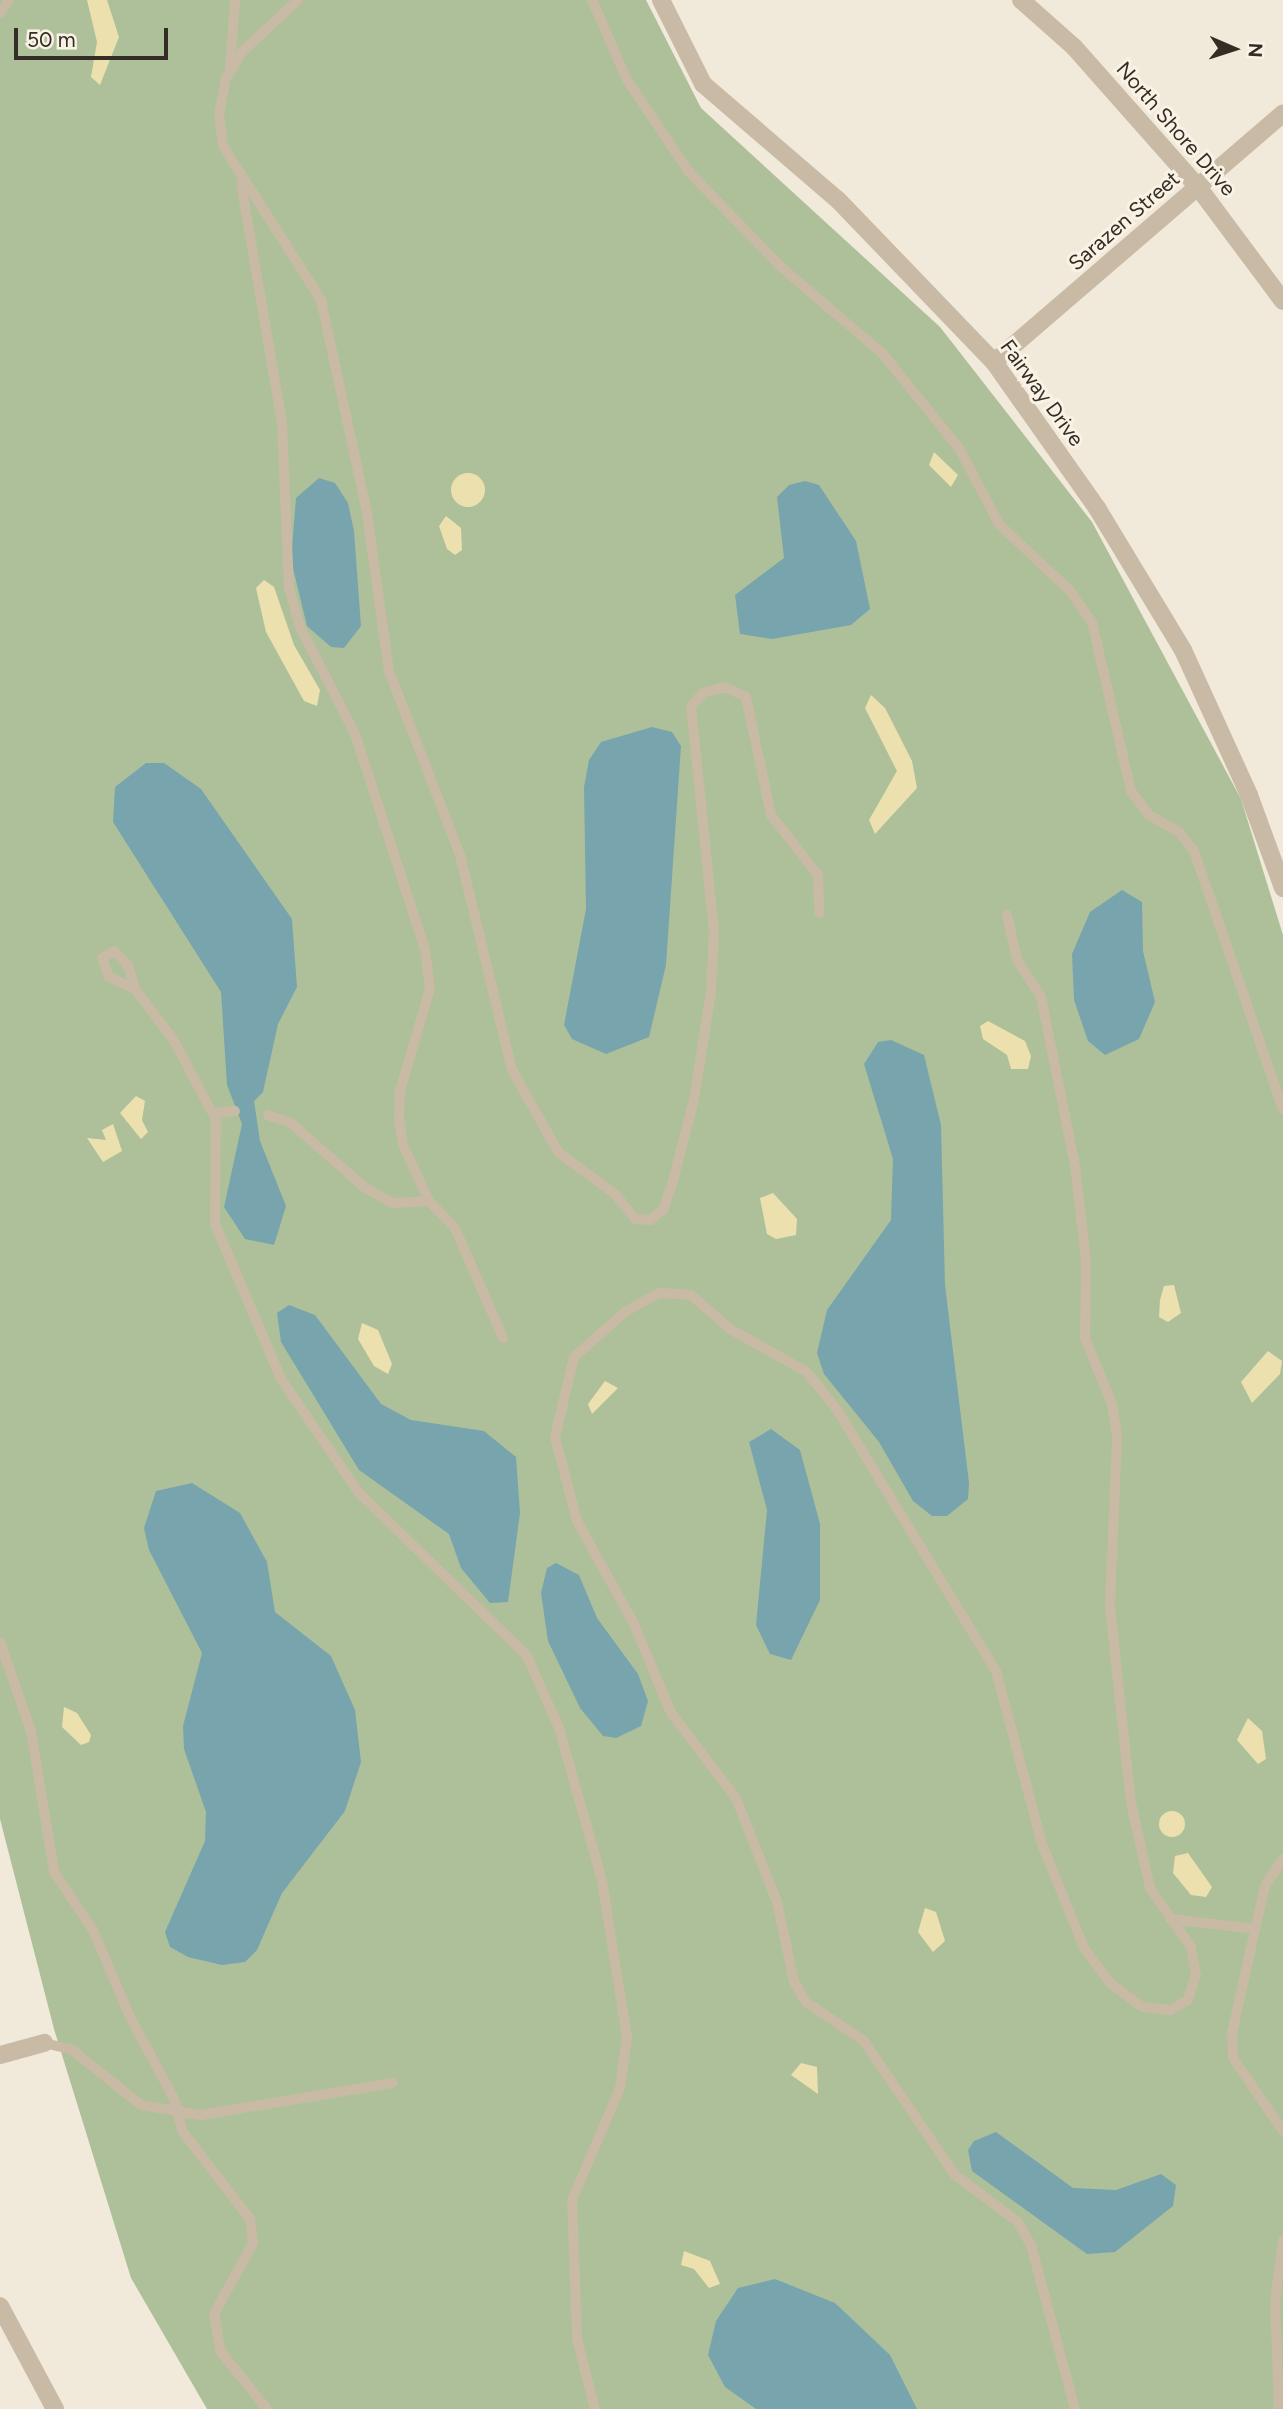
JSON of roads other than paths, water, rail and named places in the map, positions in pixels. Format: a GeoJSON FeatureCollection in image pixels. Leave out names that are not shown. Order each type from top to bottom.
{"type":"FeatureCollection","features":[{"type":"Feature","properties":{"kind":"street","name":"Fairway Drive"},"geometry":{"type":"LineString","coordinates":[[660,0],[703,84],[839,201],[994,362],[1097,508],[1183,650],[1250,795],[1283,888]]}},
{"type":"Feature","properties":{"kind":"street","name":"North Shore Drive"},"geometry":{"type":"LineString","coordinates":[[1021,0],[1074,47],[1198,187],[1283,301]]}},
{"type":"Feature","properties":{"kind":"street","name":"Sarazen Street"},"geometry":{"type":"LineString","coordinates":[[994,362],[1283,113]]}},
{"type":"Feature","properties":{"kind":"street"},"geometry":{"type":"LineString","coordinates":[[0,2055],[44,2043]]}},
{"type":"Feature","properties":{"kind":"street"},"geometry":{"type":"LineString","coordinates":[[0,2306],[55,2409]]}},
{"type":"Feature","properties":{"kind":"lane"},"geometry":{"type":"LineString","coordinates":[[0,13],[9,0]]}},
{"type":"Feature","properties":{"kind":"lane"},"geometry":{"type":"LineString","coordinates":[[235,0],[230,72],[219,114],[223,146],[241,180],[288,240],[321,300],[367,513],[389,671],[460,855],[516,1081],[559,1153],[615,1194],[635,1219],[650,1220],[663,1210],[676,1172],[711,992],[714,932],[691,706],[704,692],[725,687],[746,698],[771,815],[818,875],[819,913]]}},
{"type":"Feature","properties":{"kind":"lane"},"geometry":{"type":"LineString","coordinates":[[230,72],[298,0]]}},
{"type":"Feature","properties":{"kind":"lane"},"geometry":{"type":"LineString","coordinates":[[592,0],[627,80],[689,172],[780,266],[882,353],[959,448],[999,524],[1070,591],[1093,622],[1131,791],[1149,816],[1180,833],[1194,851],[1283,1108]]}},
{"type":"Feature","properties":{"kind":"lane"},"geometry":{"type":"LineString","coordinates":[[241,180],[282,422],[289,588],[300,627],[355,734],[425,949],[430,989],[400,1090],[399,1118],[403,1145],[429,1201],[455,1227],[503,1338]]}},
{"type":"Feature","properties":{"kind":"lane"},"geometry":{"type":"LineString","coordinates":[[1007,915],[1017,960],[1041,997],[1075,1165],[1086,1261],[1085,1338],[1112,1404],[1117,1437],[1110,1607],[1121,1728],[1139,1857],[1170,1919],[1191,1947],[1196,1974],[1188,2000],[1171,2010],[1142,2007],[1111,1984],[1065,1904],[996,1671],[976,1631],[807,1373],[730,1329],[691,1295],[659,1293],[625,1312],[574,1357],[555,1437],[577,1521],[634,1624],[671,1713],[736,1798],[777,1902],[794,1982],[806,2002],[864,2041],[954,2174],[1018,2222],[1031,2245],[1075,2409]]}},
{"type":"Feature","properties":{"kind":"lane"},"geometry":{"type":"LineString","coordinates":[[135,989],[173,1039],[213,1113],[215,1224],[281,1379],[359,1493],[527,1656],[559,1728],[603,1881],[627,2037],[620,2088],[572,2200],[578,2339],[595,2409]]}},
{"type":"Feature","properties":{"kind":"lane"},"geometry":{"type":"LineString","coordinates":[[213,1113],[235,1111]]}},
{"type":"Feature","properties":{"kind":"lane"},"geometry":{"type":"LineString","coordinates":[[268,1115],[291,1123],[364,1187],[392,1203],[429,1201]]}},
{"type":"Feature","properties":{"kind":"lane"},"geometry":{"type":"LineString","coordinates":[[0,1642],[31,1731],[54,1872],[93,1930],[199,2160],[250,2220],[253,2243],[214,2314],[220,2352],[267,2409]]}},
{"type":"Feature","properties":{"kind":"lane"},"geometry":{"type":"LineString","coordinates":[[1283,1859],[1265,1886],[1232,2033],[1233,2058],[1283,2132]]}},
{"type":"Feature","properties":{"kind":"lane"},"geometry":{"type":"LineString","coordinates":[[1170,1919],[1255,1929]]}},
{"type":"Feature","properties":{"kind":"lane"},"geometry":{"type":"LineString","coordinates":[[44,2043],[71,2049],[141,2105],[177,2112],[273,2107],[392,2083]]}},
{"type":"Feature","properties":{"kind":"lane"},"geometry":{"type":"LineString","coordinates":[[1279,2409],[1275,2301],[1283,2241]]}},
{"type":"Feature","properties":{"kind":"water"},"geometry":{"type":"Polygon","coordinates":[[[319,478],[335,483],[348,503],[354,531],[361,626],[344,648],[331,647],[307,626],[291,560],[296,498],[319,478]]]}},
{"type":"Feature","properties":{"kind":"water"},"geometry":{"type":"Polygon","coordinates":[[[805,481],[819,485],[856,541],[870,609],[851,625],[772,639],[740,634],[735,595],[784,558],[777,497],[789,485],[805,481]]]}},
{"type":"Feature","properties":{"kind":"water"},"geometry":{"type":"Polygon","coordinates":[[[652,727],[672,732],[681,746],[666,965],[649,1037],[606,1054],[572,1039],[564,1025],[586,909],[584,787],[589,760],[601,742],[652,727]]]}},
{"type":"Feature","properties":{"kind":"water"},"geometry":{"type":"Polygon","coordinates":[[[146,763],[164,763],[201,789],[292,919],[297,987],[278,1024],[263,1092],[254,1101],[260,1141],[286,1206],[274,1245],[245,1239],[224,1207],[242,1124],[227,1085],[221,992],[113,822],[115,787],[146,763]]]}},
{"type":"Feature","properties":{"kind":"water"},"geometry":{"type":"Polygon","coordinates":[[[1122,890],[1142,902],[1143,951],[1155,1002],[1139,1039],[1105,1055],[1088,1041],[1074,1000],[1072,954],[1090,912],[1122,890]]]}},
{"type":"Feature","properties":{"kind":"water"},"geometry":{"type":"Polygon","coordinates":[[[891,1040],[924,1055],[941,1125],[945,1285],[969,1483],[968,1499],[947,1516],[932,1516],[913,1501],[879,1442],[824,1374],[817,1353],[827,1310],[891,1220],[893,1159],[864,1064],[878,1042],[891,1040]]]}},
{"type":"Feature","properties":{"kind":"water"},"geometry":{"type":"Polygon","coordinates":[[[289,1305],[315,1315],[381,1404],[411,1420],[484,1431],[516,1457],[520,1513],[508,1602],[490,1603],[461,1568],[449,1534],[359,1470],[281,1342],[277,1313],[289,1305]]]}},
{"type":"Feature","properties":{"kind":"water"},"geometry":{"type":"Polygon","coordinates":[[[771,1429],[800,1450],[820,1524],[820,1600],[791,1660],[770,1654],[756,1625],[767,1510],[749,1442],[771,1429]]]}},
{"type":"Feature","properties":{"kind":"water"},"geometry":{"type":"Polygon","coordinates":[[[192,1483],[240,1513],[267,1562],[275,1612],[331,1656],[355,1710],[361,1762],[345,1811],[282,1893],[257,1950],[245,1962],[222,1965],[188,1957],[170,1947],[165,1932],[205,1841],[206,1812],[184,1749],[183,1726],[202,1653],[149,1550],[144,1528],[156,1491],[192,1483]]]}},
{"type":"Feature","properties":{"kind":"water"},"geometry":{"type":"Polygon","coordinates":[[[556,1563],[579,1575],[597,1618],[638,1674],[648,1701],[641,1726],[616,1738],[603,1736],[580,1708],[548,1641],[541,1593],[547,1568],[556,1563]]]}},
{"type":"Feature","properties":{"kind":"water"},"geometry":{"type":"Polygon","coordinates":[[[996,2132],[1073,2188],[1116,2190],[1161,2174],[1176,2185],[1173,2206],[1115,2252],[1087,2254],[972,2171],[968,2150],[974,2141],[996,2132]]]}},
{"type":"Feature","properties":{"kind":"water"},"geometry":{"type":"Polygon","coordinates":[[[775,2279],[835,2303],[890,2355],[917,2409],[756,2409],[725,2387],[708,2355],[716,2321],[738,2288],[775,2279]]]}}]}
